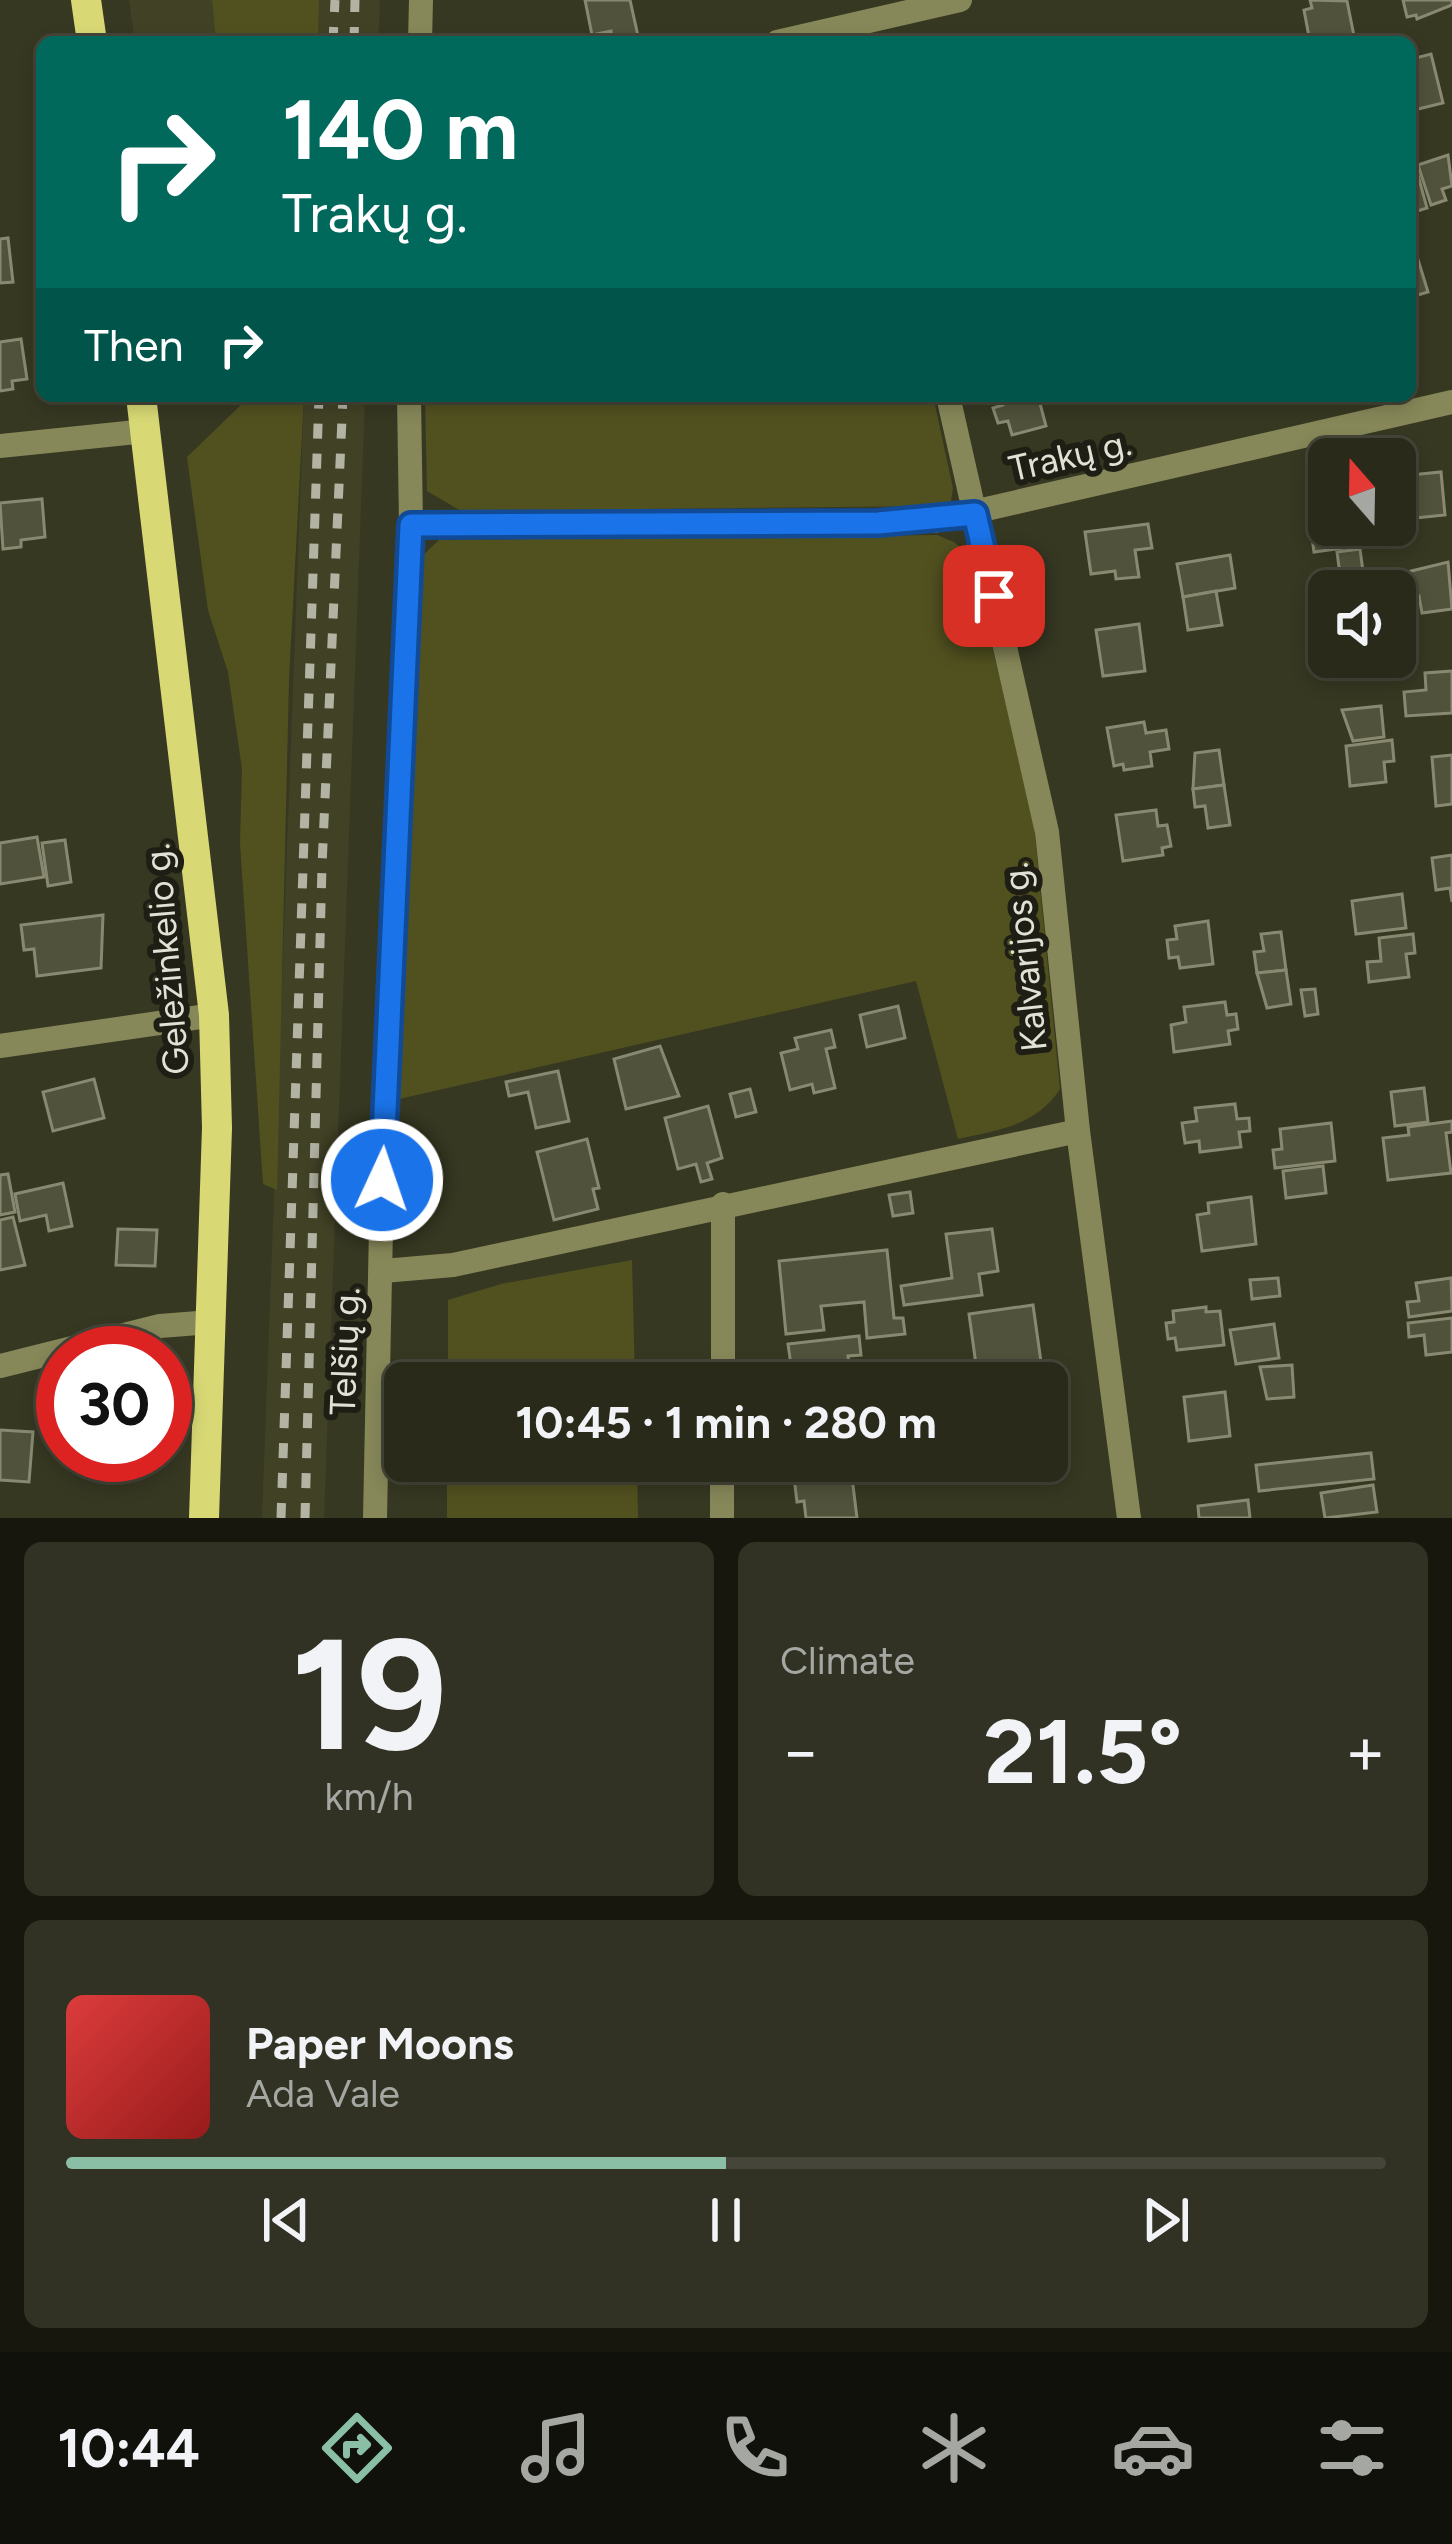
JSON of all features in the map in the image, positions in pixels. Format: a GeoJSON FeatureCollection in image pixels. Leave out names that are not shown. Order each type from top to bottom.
{"type":"FeatureCollection","features":[{"type":"Feature","properties":{"kind":"main road"},"geometry":{"type":"LineString","coordinates":[[86,0],[91,36]]}},
{"type":"Feature","properties":{"kind":"main road","name":"Geležinkelio g."},"geometry":{"type":"LineString","coordinates":[[142,402],[214,1015],[217,1128],[204,1518]]}},
{"type":"Feature","properties":{"kind":"street"},"geometry":{"type":"LineString","coordinates":[[420,36],[421,0]]}},
{"type":"Feature","properties":{"kind":"street"},"geometry":{"type":"LineString","coordinates":[[830,36],[865,32],[960,0]]}},
{"type":"Feature","properties":{"kind":"street","name":"Telšių g."},"geometry":{"type":"LineString","coordinates":[[375,1518],[382,1180],[411,525],[410,402]]}},
{"type":"Feature","properties":{"kind":"street","name":"Kalvarijos g."},"geometry":{"type":"LineString","coordinates":[[949,402],[1047,832],[1078,1130],[1129,1518]]}},
{"type":"Feature","properties":{"kind":"street","name":"Trakų g."},"geometry":{"type":"LineString","coordinates":[[411,525],[878,523],[975,514],[1452,402]]}},
{"type":"Feature","properties":{"kind":"street"},"geometry":{"type":"LineString","coordinates":[[0,446],[146,430]]}},
{"type":"Feature","properties":{"kind":"street"},"geometry":{"type":"LineString","coordinates":[[0,1046],[214,1015]]}},
{"type":"Feature","properties":{"kind":"street"},"geometry":{"type":"LineString","coordinates":[[383,1271],[453,1265],[1078,1130]]}},
{"type":"Feature","properties":{"kind":"street"},"geometry":{"type":"LineString","coordinates":[[723,1204],[723,1362]]}},
{"type":"Feature","properties":{"kind":"street"},"geometry":{"type":"LineString","coordinates":[[0,1366],[160,1326],[211,1322]]}},
{"type":"Feature","properties":{"kind":"street"},"geometry":{"type":"LineString","coordinates":[[722,1482],[722,1518]]}},
{"type":"Feature","properties":{"kind":"shaded area"},"geometry":{"type":"Polygon","coordinates":[[[129,0],[212,0],[215,36],[134,36],[129,0]]]}},
{"type":"Feature","properties":{"kind":"shaded area"},"geometry":{"type":"Polygon","coordinates":[[[212,0],[319,0],[318,36],[215,36],[212,0]]]}},
{"type":"Feature","properties":{"kind":"shaded area"},"geometry":{"type":"Polygon","coordinates":[[[319,0],[380,0],[378,36],[318,36],[319,0]]]}},
{"type":"Feature","properties":{"kind":"shaded area"},"geometry":{"type":"Polygon","coordinates":[[[304,402],[365,402],[324,1518],[262,1518],[304,402]]]}},
{"type":"Feature","properties":{"kind":"shaded area"},"geometry":{"type":"Polygon","coordinates":[[[304,402],[289,680],[277,1190],[263,1184],[240,843],[242,769],[228,672],[208,610],[187,457],[243,403],[304,402]]]}},
{"type":"Feature","properties":{"kind":"shaded area"},"geometry":{"type":"Polygon","coordinates":[[[425,402],[934,402],[953,488],[951,501],[936,506],[461,511],[427,491],[425,402]]]}},
{"type":"Feature","properties":{"kind":"shaded area"},"geometry":{"type":"Polygon","coordinates":[[[937,535],[954,542],[972,559],[1034,826],[1060,1089],[1050,1101],[1028,1119],[958,1139],[916,981],[399,1099],[420,558],[439,540],[937,535]]]}},
{"type":"Feature","properties":{"kind":"shaded area"},"geometry":{"type":"Polygon","coordinates":[[[632,1260],[634,1362],[448,1362],[448,1300],[501,1284],[632,1260]]]}},
{"type":"Feature","properties":{"kind":"shaded area"},"geometry":{"type":"Polygon","coordinates":[[[447,1482],[637,1482],[638,1518],[447,1518],[447,1482]]]}},
{"type":"Feature","properties":{"kind":"building"},"geometry":{"type":"Polygon","coordinates":[[[585,0],[630,0],[638,36],[612,36],[611,31],[592,35],[585,0]]]}},
{"type":"Feature","properties":{"kind":"building"},"geometry":{"type":"Polygon","coordinates":[[[1310,0],[1347,1],[1354,36],[1309,36],[1304,10],[1312,8],[1310,0]]]}},
{"type":"Feature","properties":{"kind":"building"},"geometry":{"type":"Polygon","coordinates":[[[1403,0],[1452,0],[1452,5],[1417,19],[1416,15],[1407,17],[1403,0]]]}},
{"type":"Feature","properties":{"kind":"building"},"geometry":{"type":"Polygon","coordinates":[[[1431,54],[1443,103],[1416,110],[1416,58],[1431,54]]]}},
{"type":"Feature","properties":{"kind":"building"},"geometry":{"type":"Polygon","coordinates":[[[1448,155],[1452,186],[1442,189],[1446,200],[1431,205],[1418,165],[1448,155]]]}},
{"type":"Feature","properties":{"kind":"building"},"geometry":{"type":"Polygon","coordinates":[[[1416,168],[1427,208],[1416,211],[1416,168]]]}},
{"type":"Feature","properties":{"kind":"building"},"geometry":{"type":"Polygon","coordinates":[[[8,238],[13,282],[0,283],[0,239],[8,238]]]}},
{"type":"Feature","properties":{"kind":"building"},"geometry":{"type":"Polygon","coordinates":[[[1416,253],[1428,292],[1416,296],[1416,253]]]}},
{"type":"Feature","properties":{"kind":"building"},"geometry":{"type":"Polygon","coordinates":[[[21,339],[27,379],[12,381],[13,389],[0,391],[0,342],[21,339]]]}},
{"type":"Feature","properties":{"kind":"building"},"geometry":{"type":"Polygon","coordinates":[[[1040,402],[1046,426],[1012,435],[1008,421],[998,423],[993,408],[1040,402]]]}},
{"type":"Feature","properties":{"kind":"building"},"geometry":{"type":"Polygon","coordinates":[[[1441,472],[1445,515],[1416,518],[1416,474],[1441,472]]]}},
{"type":"Feature","properties":{"kind":"building"},"geometry":{"type":"Polygon","coordinates":[[[42,499],[45,537],[21,540],[21,547],[3,549],[0,503],[42,499]]]}},
{"type":"Feature","properties":{"kind":"building"},"geometry":{"type":"Polygon","coordinates":[[[1148,524],[1152,548],[1135,550],[1139,577],[1116,579],[1115,571],[1091,574],[1085,532],[1148,524]]]}},
{"type":"Feature","properties":{"kind":"building"},"geometry":{"type":"Polygon","coordinates":[[[1313,546],[1358,546],[1314,552],[1313,546]]]}},
{"type":"Feature","properties":{"kind":"building"},"geometry":{"type":"Polygon","coordinates":[[[1360,549],[1363,570],[1339,570],[1337,552],[1360,549]]]}},
{"type":"Feature","properties":{"kind":"building"},"geometry":{"type":"Polygon","coordinates":[[[1230,555],[1235,588],[1183,597],[1177,564],[1230,555]]]}},
{"type":"Feature","properties":{"kind":"building"},"geometry":{"type":"Polygon","coordinates":[[[1448,562],[1452,609],[1422,613],[1415,570],[1448,562]]]}},
{"type":"Feature","properties":{"kind":"building"},"geometry":{"type":"Polygon","coordinates":[[[1216,591],[1222,625],[1188,630],[1183,597],[1216,591]]]}},
{"type":"Feature","properties":{"kind":"building"},"geometry":{"type":"Polygon","coordinates":[[[1139,624],[1145,671],[1103,676],[1096,630],[1139,624]]]}},
{"type":"Feature","properties":{"kind":"building"},"geometry":{"type":"Polygon","coordinates":[[[1452,671],[1452,713],[1406,716],[1404,692],[1426,690],[1425,673],[1452,671]]]}},
{"type":"Feature","properties":{"kind":"building"},"geometry":{"type":"Polygon","coordinates":[[[1381,706],[1384,737],[1353,741],[1342,710],[1381,706]]]}},
{"type":"Feature","properties":{"kind":"building"},"geometry":{"type":"Polygon","coordinates":[[[1144,722],[1146,733],[1166,730],[1169,749],[1150,752],[1152,766],[1124,770],[1123,764],[1114,766],[1107,728],[1144,722]]]}},
{"type":"Feature","properties":{"kind":"building"},"geometry":{"type":"Polygon","coordinates":[[[1392,740],[1394,761],[1384,762],[1386,782],[1350,786],[1346,746],[1392,740]]]}},
{"type":"Feature","properties":{"kind":"building"},"geometry":{"type":"Polygon","coordinates":[[[1219,750],[1224,785],[1193,789],[1195,753],[1219,750]]]}},
{"type":"Feature","properties":{"kind":"building"},"geometry":{"type":"Polygon","coordinates":[[[1452,755],[1452,804],[1436,806],[1432,757],[1452,755]]]}},
{"type":"Feature","properties":{"kind":"building"},"geometry":{"type":"Polygon","coordinates":[[[1224,785],[1230,825],[1208,828],[1205,806],[1195,807],[1193,789],[1224,785]]]}},
{"type":"Feature","properties":{"kind":"building"},"geometry":{"type":"Polygon","coordinates":[[[1156,810],[1158,826],[1167,825],[1171,846],[1162,848],[1163,855],[1123,861],[1116,815],[1156,810]]]}},
{"type":"Feature","properties":{"kind":"building"},"geometry":{"type":"Polygon","coordinates":[[[37,837],[44,877],[0,884],[0,843],[37,837]]]}},
{"type":"Feature","properties":{"kind":"building"},"geometry":{"type":"Polygon","coordinates":[[[65,840],[71,882],[48,886],[42,843],[65,840]]]}},
{"type":"Feature","properties":{"kind":"building"},"geometry":{"type":"Polygon","coordinates":[[[1452,855],[1452,902],[1450,888],[1436,890],[1432,858],[1452,855]]]}},
{"type":"Feature","properties":{"kind":"building"},"geometry":{"type":"Polygon","coordinates":[[[1402,894],[1406,928],[1356,934],[1352,901],[1402,894]]]}},
{"type":"Feature","properties":{"kind":"building"},"geometry":{"type":"Polygon","coordinates":[[[103,915],[101,968],[37,976],[34,949],[24,950],[21,925],[103,915]]]}},
{"type":"Feature","properties":{"kind":"building"},"geometry":{"type":"Polygon","coordinates":[[[1208,921],[1213,964],[1180,968],[1178,957],[1169,958],[1167,940],[1177,939],[1175,926],[1208,921]]]}},
{"type":"Feature","properties":{"kind":"building"},"geometry":{"type":"Polygon","coordinates":[[[1281,932],[1286,970],[1257,973],[1254,952],[1264,951],[1261,934],[1281,932]]]}},
{"type":"Feature","properties":{"kind":"building"},"geometry":{"type":"Polygon","coordinates":[[[1413,934],[1415,953],[1406,954],[1409,977],[1369,982],[1367,962],[1381,961],[1379,938],[1413,934]]]}},
{"type":"Feature","properties":{"kind":"building"},"geometry":{"type":"Polygon","coordinates":[[[1286,970],[1291,1004],[1267,1008],[1257,973],[1286,970]]]}},
{"type":"Feature","properties":{"kind":"building"},"geometry":{"type":"Polygon","coordinates":[[[1315,989],[1318,1014],[1305,1016],[1301,990],[1315,989]]]}},
{"type":"Feature","properties":{"kind":"building"},"geometry":{"type":"Polygon","coordinates":[[[1225,1002],[1227,1015],[1236,1014],[1238,1029],[1228,1031],[1230,1044],[1174,1052],[1171,1025],[1186,1022],[1184,1007],[1225,1002]]]}},
{"type":"Feature","properties":{"kind":"building"},"geometry":{"type":"Polygon","coordinates":[[[898,1006],[905,1038],[867,1047],[860,1015],[898,1006]]]}},
{"type":"Feature","properties":{"kind":"building"},"geometry":{"type":"Polygon","coordinates":[[[831,1030],[835,1047],[826,1049],[835,1088],[814,1093],[812,1084],[790,1090],[781,1053],[798,1049],[795,1038],[831,1030]]]}},
{"type":"Feature","properties":{"kind":"building"},"geometry":{"type":"Polygon","coordinates":[[[660,1046],[679,1096],[626,1109],[614,1059],[660,1046]]]}},
{"type":"Feature","properties":{"kind":"building"},"geometry":{"type":"Polygon","coordinates":[[[558,1071],[569,1121],[536,1128],[528,1092],[509,1096],[506,1082],[558,1071]]]}},
{"type":"Feature","properties":{"kind":"building"},"geometry":{"type":"Polygon","coordinates":[[[94,1079],[104,1118],[53,1131],[43,1092],[94,1079]]]}},
{"type":"Feature","properties":{"kind":"building"},"geometry":{"type":"Polygon","coordinates":[[[1424,1088],[1428,1122],[1395,1126],[1391,1092],[1424,1088]]]}},
{"type":"Feature","properties":{"kind":"building"},"geometry":{"type":"Polygon","coordinates":[[[750,1089],[756,1112],[736,1117],[730,1094],[750,1089]]]}},
{"type":"Feature","properties":{"kind":"building"},"geometry":{"type":"Polygon","coordinates":[[[1235,1104],[1237,1119],[1249,1118],[1250,1131],[1239,1132],[1241,1147],[1200,1152],[1199,1141],[1185,1143],[1182,1123],[1197,1121],[1195,1108],[1235,1104]]]}},
{"type":"Feature","properties":{"kind":"building"},"geometry":{"type":"Polygon","coordinates":[[[708,1106],[722,1158],[707,1163],[712,1179],[701,1182],[696,1164],[678,1169],[665,1118],[708,1106]]]}},
{"type":"Feature","properties":{"kind":"building"},"geometry":{"type":"Polygon","coordinates":[[[1452,1121],[1452,1132],[1446,1133],[1451,1173],[1388,1180],[1383,1138],[1409,1135],[1408,1127],[1452,1121]]]}},
{"type":"Feature","properties":{"kind":"building"},"geometry":{"type":"Polygon","coordinates":[[[1331,1123],[1335,1161],[1275,1168],[1273,1150],[1282,1149],[1280,1129],[1331,1123]]]}},
{"type":"Feature","properties":{"kind":"building"},"geometry":{"type":"Polygon","coordinates":[[[587,1139],[599,1188],[593,1189],[598,1209],[554,1220],[537,1152],[587,1139]]]}},
{"type":"Feature","properties":{"kind":"building"},"geometry":{"type":"Polygon","coordinates":[[[1323,1166],[1326,1193],[1286,1198],[1283,1171],[1323,1166]]]}},
{"type":"Feature","properties":{"kind":"building"},"geometry":{"type":"Polygon","coordinates":[[[8,1174],[15,1212],[0,1215],[0,1175],[8,1174]]]}},
{"type":"Feature","properties":{"kind":"building"},"geometry":{"type":"Polygon","coordinates":[[[63,1183],[72,1226],[49,1231],[46,1215],[20,1221],[15,1194],[63,1183]]]}},
{"type":"Feature","properties":{"kind":"building"},"geometry":{"type":"Polygon","coordinates":[[[910,1192],[913,1213],[893,1216],[889,1195],[910,1192]]]}},
{"type":"Feature","properties":{"kind":"building"},"geometry":{"type":"Polygon","coordinates":[[[1251,1197],[1256,1244],[1202,1251],[1197,1215],[1209,1213],[1208,1203],[1251,1197]]]}},
{"type":"Feature","properties":{"kind":"building"},"geometry":{"type":"Polygon","coordinates":[[[13,1217],[25,1265],[0,1270],[0,1220],[13,1217]]]}},
{"type":"Feature","properties":{"kind":"building"},"geometry":{"type":"Polygon","coordinates":[[[118,1229],[157,1230],[155,1266],[116,1265],[118,1229]]]}},
{"type":"Feature","properties":{"kind":"building"},"geometry":{"type":"Polygon","coordinates":[[[992,1229],[998,1271],[979,1274],[982,1295],[904,1305],[901,1286],[952,1278],[946,1234],[992,1229]]]}},
{"type":"Feature","properties":{"kind":"building"},"geometry":{"type":"Polygon","coordinates":[[[887,1250],[894,1318],[903,1318],[905,1334],[867,1338],[864,1302],[821,1306],[824,1330],[786,1334],[779,1261],[887,1250]]]}},
{"type":"Feature","properties":{"kind":"building"},"geometry":{"type":"Polygon","coordinates":[[[1278,1278],[1280,1296],[1252,1299],[1250,1280],[1278,1278]]]}},
{"type":"Feature","properties":{"kind":"building"},"geometry":{"type":"Polygon","coordinates":[[[1451,1278],[1452,1311],[1409,1317],[1407,1302],[1419,1301],[1416,1283],[1451,1278]]]}},
{"type":"Feature","properties":{"kind":"building"},"geometry":{"type":"Polygon","coordinates":[[[1033,1305],[1041,1362],[976,1362],[969,1314],[1033,1305]]]}},
{"type":"Feature","properties":{"kind":"building"},"geometry":{"type":"Polygon","coordinates":[[[1206,1307],[1206,1312],[1220,1311],[1224,1345],[1177,1350],[1175,1338],[1168,1339],[1166,1323],[1174,1322],[1173,1311],[1206,1307]]]}},
{"type":"Feature","properties":{"kind":"building"},"geometry":{"type":"Polygon","coordinates":[[[1452,1318],[1452,1352],[1426,1355],[1424,1335],[1409,1337],[1408,1323],[1452,1318]]]}},
{"type":"Feature","properties":{"kind":"building"},"geometry":{"type":"Polygon","coordinates":[[[1274,1324],[1279,1358],[1236,1364],[1230,1330],[1274,1324]]]}},
{"type":"Feature","properties":{"kind":"building"},"geometry":{"type":"Polygon","coordinates":[[[859,1336],[861,1355],[848,1356],[849,1362],[791,1362],[788,1344],[859,1336]]]}},
{"type":"Feature","properties":{"kind":"building"},"geometry":{"type":"Polygon","coordinates":[[[1292,1365],[1294,1397],[1267,1399],[1260,1367],[1292,1365]]]}},
{"type":"Feature","properties":{"kind":"building"},"geometry":{"type":"Polygon","coordinates":[[[1225,1392],[1230,1436],[1189,1441],[1184,1397],[1225,1392]]]}},
{"type":"Feature","properties":{"kind":"building"},"geometry":{"type":"Polygon","coordinates":[[[0,1430],[33,1432],[29,1482],[0,1480],[0,1430]]]}},
{"type":"Feature","properties":{"kind":"building"},"geometry":{"type":"Polygon","coordinates":[[[1371,1453],[1374,1479],[1259,1491],[1256,1465],[1371,1453]]]}},
{"type":"Feature","properties":{"kind":"building"},"geometry":{"type":"Polygon","coordinates":[[[795,1482],[853,1482],[857,1518],[806,1518],[804,1501],[797,1502],[795,1482]]]}},
{"type":"Feature","properties":{"kind":"building"},"geometry":{"type":"Polygon","coordinates":[[[1373,1485],[1377,1512],[1325,1518],[1321,1493],[1373,1485]]]}},
{"type":"Feature","properties":{"kind":"building"},"geometry":{"type":"Polygon","coordinates":[[[1248,1500],[1250,1518],[1199,1518],[1198,1506],[1248,1500]]]}},
{"type":"Feature","properties":{"kind":"railway"},"geometry":{"type":"LineString","coordinates":[[333,36],[335,0]]}},
{"type":"Feature","properties":{"kind":"railway"},"geometry":{"type":"LineString","coordinates":[[354,36],[355,0]]}},
{"type":"Feature","properties":{"kind":"railway"},"geometry":{"type":"LineString","coordinates":[[281,1518],[319,402]]}},
{"type":"Feature","properties":{"kind":"railway"},"geometry":{"type":"LineString","coordinates":[[305,1518],[322,866],[343,402]]}},
{"type":"Feature","properties":{"kind":"route"},"geometry":{"type":"LineString","coordinates":[[382,1180],[411,525],[878,523],[975,514],[994,596]]}}]}
